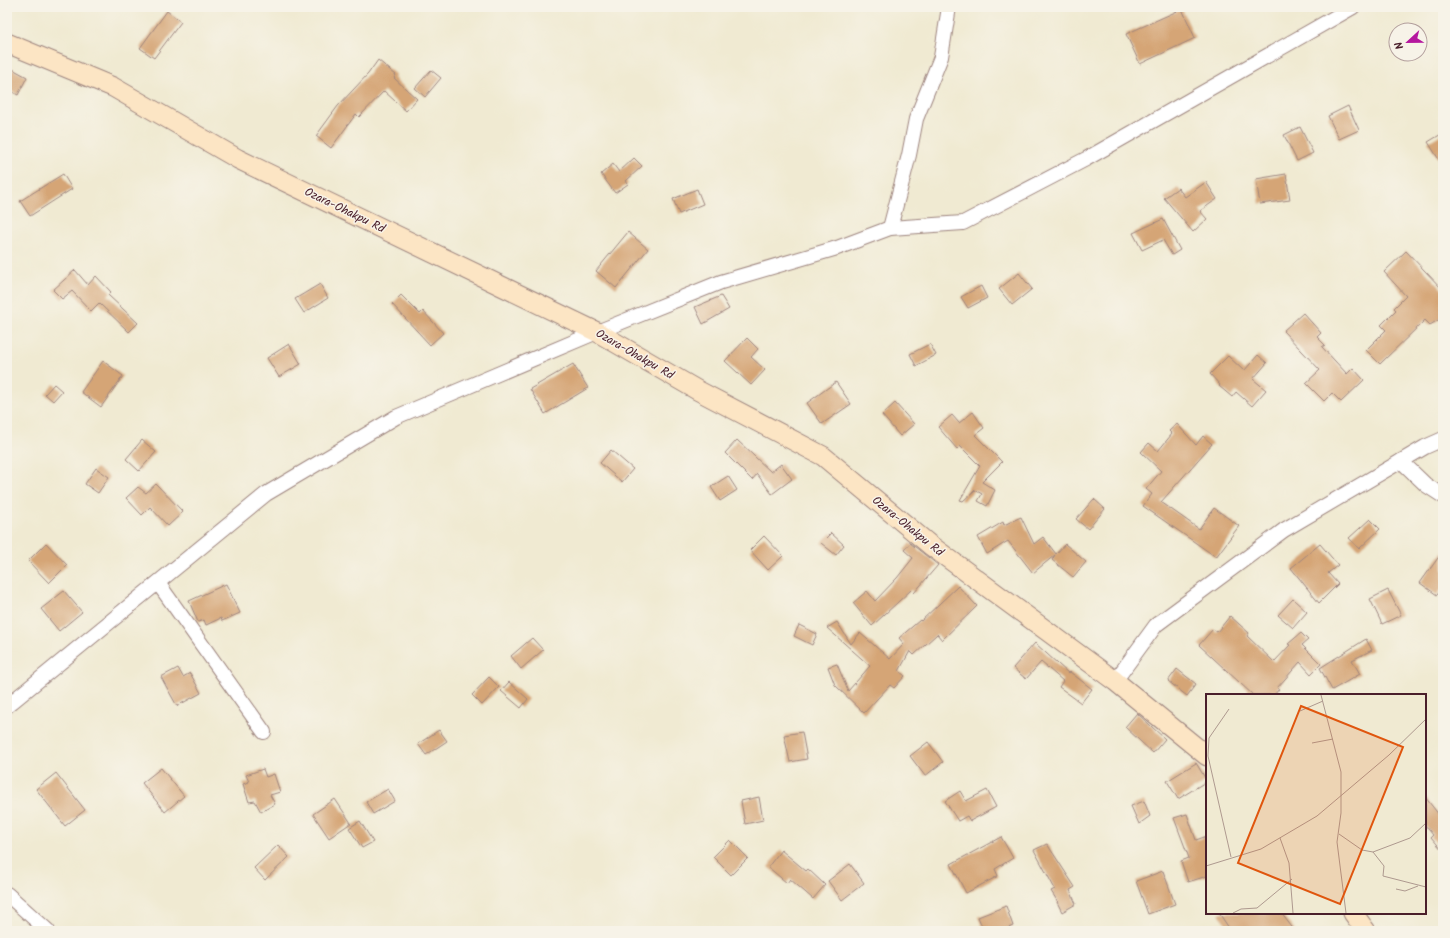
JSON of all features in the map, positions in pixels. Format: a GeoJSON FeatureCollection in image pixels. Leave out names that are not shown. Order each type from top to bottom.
{"type":"FeatureCollection","features":[{"type":"Feature","properties":{"kind":"main road","name":"Ozara-Ohakpu Rd"},"geometry":{"type":"LineString","coordinates":[[7,43],[113,87],[238,159],[597,332],[697,390],[823,456],[930,545],[1115,681],[1206,755]]}},
{"type":"Feature","properties":{"kind":"main road"},"geometry":{"type":"LineString","coordinates":[[1354,914],[1366,931]]}},
{"type":"Feature","properties":{"kind":"street"},"geometry":{"type":"LineString","coordinates":[[890,228],[909,155],[916,119],[941,58],[949,7]]}},
{"type":"Feature","properties":{"kind":"street"},"geometry":{"type":"LineString","coordinates":[[7,706],[266,494],[396,417],[597,332],[721,282],[837,248],[890,228],[963,223],[1086,159],[1353,7]]}},
{"type":"Feature","properties":{"kind":"street"},"geometry":{"type":"LineString","coordinates":[[1115,681],[1156,625],[1284,530],[1443,438]]}},
{"type":"Feature","properties":{"kind":"street"},"geometry":{"type":"LineString","coordinates":[[1401,461],[1426,485],[1443,496]]}},
{"type":"Feature","properties":{"kind":"street"},"geometry":{"type":"LineString","coordinates":[[158,583],[264,732]]}},
{"type":"Feature","properties":{"kind":"street"},"geometry":{"type":"LineString","coordinates":[[7,894],[48,931]]}},
{"type":"Feature","properties":{"kind":"building"},"geometry":{"type":"Polygon","coordinates":[[[1182,9],[1195,38],[1140,64],[1126,34],[1182,9]]]}},
{"type":"Feature","properties":{"kind":"building"},"geometry":{"type":"Polygon","coordinates":[[[167,11],[181,22],[154,58],[140,48],[167,11]]]}},
{"type":"Feature","properties":{"kind":"building"},"geometry":{"type":"Polygon","coordinates":[[[378,60],[396,75],[394,78],[417,99],[406,111],[384,91],[359,117],[356,114],[331,148],[316,136],[338,106],[368,74],[378,60]]]}},
{"type":"Feature","properties":{"kind":"building"},"geometry":{"type":"Polygon","coordinates":[[[7,66],[27,77],[18,95],[7,89],[7,66]]]}},
{"type":"Feature","properties":{"kind":"building"},"geometry":{"type":"Polygon","coordinates":[[[431,70],[441,78],[425,97],[415,88],[431,70]]]}},
{"type":"Feature","properties":{"kind":"building"},"geometry":{"type":"Polygon","coordinates":[[[1348,106],[1359,130],[1339,139],[1328,116],[1348,106]]]}},
{"type":"Feature","properties":{"kind":"building"},"geometry":{"type":"Polygon","coordinates":[[[1300,127],[1313,153],[1297,161],[1284,135],[1300,127]]]}},
{"type":"Feature","properties":{"kind":"building"},"geometry":{"type":"Polygon","coordinates":[[[1443,133],[1443,166],[1428,142],[1443,133]]]}},
{"type":"Feature","properties":{"kind":"building"},"geometry":{"type":"Polygon","coordinates":[[[634,158],[642,166],[626,181],[628,184],[615,193],[601,174],[613,164],[619,172],[634,158]]]}},
{"type":"Feature","properties":{"kind":"building"},"geometry":{"type":"Polygon","coordinates":[[[63,174],[72,189],[30,216],[20,201],[63,174]]]}},
{"type":"Feature","properties":{"kind":"building"},"geometry":{"type":"Polygon","coordinates":[[[1286,174],[1290,200],[1260,204],[1256,179],[1286,174]]]}},
{"type":"Feature","properties":{"kind":"building"},"geometry":{"type":"Polygon","coordinates":[[[1206,182],[1217,199],[1200,211],[1207,219],[1193,232],[1164,198],[1178,188],[1185,197],[1206,182]]]}},
{"type":"Feature","properties":{"kind":"building"},"geometry":{"type":"Polygon","coordinates":[[[697,189],[703,204],[679,214],[673,199],[697,189]]]}},
{"type":"Feature","properties":{"kind":"building"},"geometry":{"type":"Polygon","coordinates":[[[1163,219],[1180,250],[1172,255],[1163,240],[1142,250],[1133,233],[1163,219]]]}},
{"type":"Feature","properties":{"kind":"building"},"geometry":{"type":"Polygon","coordinates":[[[628,232],[648,249],[616,288],[596,271],[628,232]]]}},
{"type":"Feature","properties":{"kind":"building"},"geometry":{"type":"Polygon","coordinates":[[[1406,251],[1443,290],[1443,317],[1430,325],[1425,320],[1380,364],[1366,350],[1386,330],[1381,325],[1396,310],[1394,308],[1406,296],[1384,272],[1406,251]]]}},
{"type":"Feature","properties":{"kind":"building"},"geometry":{"type":"Polygon","coordinates":[[[75,270],[88,285],[96,276],[111,292],[108,295],[138,323],[129,332],[99,303],[91,311],[72,291],[62,299],[53,290],[75,270]]]}},
{"type":"Feature","properties":{"kind":"building"},"geometry":{"type":"Polygon","coordinates":[[[1019,273],[1032,289],[1012,305],[999,289],[1019,273]]]}},
{"type":"Feature","properties":{"kind":"building"},"geometry":{"type":"Polygon","coordinates":[[[320,284],[328,298],[304,313],[295,299],[320,284]]]}},
{"type":"Feature","properties":{"kind":"building"},"geometry":{"type":"Polygon","coordinates":[[[981,286],[987,298],[968,308],[961,297],[981,286]]]}},
{"type":"Feature","properties":{"kind":"building"},"geometry":{"type":"Polygon","coordinates":[[[401,295],[420,314],[423,311],[443,333],[430,345],[392,304],[401,295]]]}},
{"type":"Feature","properties":{"kind":"building"},"geometry":{"type":"Polygon","coordinates":[[[721,296],[729,309],[703,324],[695,307],[721,296]]]}},
{"type":"Feature","properties":{"kind":"building"},"geometry":{"type":"Polygon","coordinates":[[[1303,313],[1321,333],[1317,337],[1325,345],[1322,347],[1347,374],[1353,368],[1364,380],[1341,402],[1332,393],[1324,401],[1306,383],[1320,370],[1283,331],[1303,313]]]}},
{"type":"Feature","properties":{"kind":"building"},"geometry":{"type":"Polygon","coordinates":[[[747,338],[758,349],[751,357],[765,370],[751,385],[725,361],[747,338]]]}},
{"type":"Feature","properties":{"kind":"building"},"geometry":{"type":"Polygon","coordinates":[[[289,344],[301,364],[279,377],[267,358],[289,344]]]}},
{"type":"Feature","properties":{"kind":"building"},"geometry":{"type":"Polygon","coordinates":[[[930,344],[936,355],[916,366],[910,354],[930,344]]]}},
{"type":"Feature","properties":{"kind":"building"},"geometry":{"type":"Polygon","coordinates":[[[1258,355],[1267,363],[1253,379],[1266,390],[1252,406],[1236,392],[1232,397],[1219,386],[1220,385],[1210,374],[1228,356],[1244,371],[1258,355]]]}},
{"type":"Feature","properties":{"kind":"building"},"geometry":{"type":"Polygon","coordinates":[[[103,361],[123,376],[101,407],[81,392],[103,361]]]}},
{"type":"Feature","properties":{"kind":"building"},"geometry":{"type":"Polygon","coordinates":[[[573,364],[588,388],[545,414],[530,389],[573,364]]]}},
{"type":"Feature","properties":{"kind":"building"},"geometry":{"type":"Polygon","coordinates":[[[836,382],[851,404],[822,424],[807,403],[836,382]]]}},
{"type":"Feature","properties":{"kind":"building"},"geometry":{"type":"Polygon","coordinates":[[[54,384],[62,391],[53,401],[45,394],[54,384]]]}},
{"type":"Feature","properties":{"kind":"building"},"geometry":{"type":"Polygon","coordinates":[[[895,403],[914,424],[900,436],[882,415],[895,403]]]}},
{"type":"Feature","properties":{"kind":"building"},"geometry":{"type":"Polygon","coordinates":[[[973,412],[984,428],[975,435],[1002,462],[982,482],[995,490],[987,506],[978,501],[982,494],[975,490],[963,501],[960,500],[980,466],[960,446],[957,449],[938,427],[952,415],[959,423],[973,412]]]}},
{"type":"Feature","properties":{"kind":"building"},"geometry":{"type":"Polygon","coordinates":[[[1177,424],[1196,445],[1203,436],[1212,444],[1161,502],[1199,529],[1214,508],[1239,526],[1216,557],[1143,506],[1152,494],[1146,489],[1161,471],[1141,452],[1149,443],[1158,451],[1172,434],[1169,431],[1177,424]]]}},
{"type":"Feature","properties":{"kind":"building"},"geometry":{"type":"Polygon","coordinates":[[[142,440],[156,452],[139,471],[126,459],[142,440]]]}},
{"type":"Feature","properties":{"kind":"building"},"geometry":{"type":"Polygon","coordinates":[[[737,440],[771,472],[781,464],[792,479],[772,494],[757,474],[752,480],[725,453],[737,440]]]}},
{"type":"Feature","properties":{"kind":"building"},"geometry":{"type":"Polygon","coordinates":[[[611,450],[633,469],[622,482],[600,463],[611,450]]]}},
{"type":"Feature","properties":{"kind":"building"},"geometry":{"type":"Polygon","coordinates":[[[96,468],[109,477],[98,493],[85,484],[96,468]]]}},
{"type":"Feature","properties":{"kind":"building"},"geometry":{"type":"Polygon","coordinates":[[[728,476],[737,490],[720,501],[711,487],[728,476]]]}},
{"type":"Feature","properties":{"kind":"building"},"geometry":{"type":"Polygon","coordinates":[[[156,484],[183,512],[168,526],[150,507],[142,515],[126,498],[138,487],[146,493],[156,484]]]}},
{"type":"Feature","properties":{"kind":"building"},"geometry":{"type":"Polygon","coordinates":[[[1094,499],[1105,509],[1088,529],[1076,519],[1094,499]]]}},
{"type":"Feature","properties":{"kind":"building"},"geometry":{"type":"Polygon","coordinates":[[[1021,517],[1034,544],[1043,537],[1056,554],[1065,544],[1086,562],[1073,577],[1052,560],[1055,555],[1033,573],[1008,541],[987,554],[978,537],[1003,522],[1004,525],[1021,517]]]}},
{"type":"Feature","properties":{"kind":"building"},"geometry":{"type":"Polygon","coordinates":[[[1370,519],[1380,529],[1359,549],[1349,538],[1370,519]]]}},
{"type":"Feature","properties":{"kind":"building"},"geometry":{"type":"Polygon","coordinates":[[[831,533],[844,545],[836,555],[821,543],[831,533]]]}},
{"type":"Feature","properties":{"kind":"building"},"geometry":{"type":"Polygon","coordinates":[[[764,536],[783,556],[768,570],[750,550],[764,536]]]}},
{"type":"Feature","properties":{"kind":"building"},"geometry":{"type":"Polygon","coordinates":[[[46,543],[67,565],[49,583],[28,561],[46,543]]]}},
{"type":"Feature","properties":{"kind":"building"},"geometry":{"type":"Polygon","coordinates":[[[910,543],[938,565],[914,593],[911,590],[872,626],[853,603],[867,591],[875,601],[897,578],[913,558],[904,550],[910,543]]]}},
{"type":"Feature","properties":{"kind":"building"},"geometry":{"type":"Polygon","coordinates":[[[1320,544],[1338,565],[1328,573],[1338,584],[1319,603],[1291,568],[1320,544]]]}},
{"type":"Feature","properties":{"kind":"building"},"geometry":{"type":"Polygon","coordinates":[[[1443,551],[1443,588],[1437,595],[1420,583],[1443,551]]]}},
{"type":"Feature","properties":{"kind":"building"},"geometry":{"type":"Polygon","coordinates":[[[226,584],[240,613],[222,621],[221,618],[206,625],[204,620],[198,622],[189,601],[226,584]]]}},
{"type":"Feature","properties":{"kind":"building"},"geometry":{"type":"Polygon","coordinates":[[[958,586],[977,606],[942,640],[937,634],[914,655],[910,651],[899,671],[905,676],[894,688],[890,685],[864,713],[835,685],[828,667],[837,664],[848,691],[870,666],[827,628],[837,622],[851,644],[860,633],[890,659],[904,644],[899,638],[920,620],[921,621],[958,586]]]}},
{"type":"Feature","properties":{"kind":"building"},"geometry":{"type":"Polygon","coordinates":[[[1388,590],[1401,615],[1382,624],[1370,599],[1388,590]]]}},
{"type":"Feature","properties":{"kind":"building"},"geometry":{"type":"Polygon","coordinates":[[[64,591],[82,612],[59,631],[41,609],[64,591]]]}},
{"type":"Feature","properties":{"kind":"building"},"geometry":{"type":"Polygon","coordinates":[[[1293,599],[1307,612],[1293,628],[1278,615],[1293,599]]]}},
{"type":"Feature","properties":{"kind":"building"},"geometry":{"type":"Polygon","coordinates":[[[1230,616],[1249,633],[1247,636],[1274,662],[1290,645],[1288,644],[1301,633],[1308,640],[1302,645],[1321,664],[1311,674],[1300,662],[1277,688],[1279,689],[1275,694],[1252,694],[1199,645],[1213,629],[1217,632],[1230,616]]]}},
{"type":"Feature","properties":{"kind":"building"},"geometry":{"type":"Polygon","coordinates":[[[799,625],[817,634],[812,645],[794,636],[799,625]]]}},
{"type":"Feature","properties":{"kind":"building"},"geometry":{"type":"Polygon","coordinates":[[[532,638],[543,650],[521,669],[511,656],[532,638]]]}},
{"type":"Feature","properties":{"kind":"building"},"geometry":{"type":"Polygon","coordinates":[[[1366,639],[1372,650],[1352,660],[1360,674],[1332,690],[1320,668],[1366,639]]]}},
{"type":"Feature","properties":{"kind":"building"},"geometry":{"type":"Polygon","coordinates":[[[1035,643],[1069,674],[1070,672],[1092,689],[1081,703],[1059,687],[1063,681],[1041,662],[1026,679],[1013,668],[1035,643]]]}},
{"type":"Feature","properties":{"kind":"building"},"geometry":{"type":"Polygon","coordinates":[[[178,668],[183,677],[190,673],[201,693],[177,706],[161,677],[178,668]]]}},
{"type":"Feature","properties":{"kind":"building"},"geometry":{"type":"Polygon","coordinates":[[[1177,669],[1196,684],[1187,696],[1168,681],[1177,669]]]}},
{"type":"Feature","properties":{"kind":"building"},"geometry":{"type":"Polygon","coordinates":[[[489,677],[499,687],[482,705],[472,695],[489,677]]]}},
{"type":"Feature","properties":{"kind":"building"},"geometry":{"type":"Polygon","coordinates":[[[509,682],[528,699],[521,708],[501,691],[509,682]]]}},
{"type":"Feature","properties":{"kind":"building"},"geometry":{"type":"Polygon","coordinates":[[[1137,713],[1165,739],[1153,753],[1125,727],[1137,713]]]}},
{"type":"Feature","properties":{"kind":"building"},"geometry":{"type":"Polygon","coordinates":[[[439,730],[447,741],[426,755],[418,744],[439,730]]]}},
{"type":"Feature","properties":{"kind":"building"},"geometry":{"type":"Polygon","coordinates":[[[802,732],[807,759],[790,762],[784,735],[802,732]]]}},
{"type":"Feature","properties":{"kind":"building"},"geometry":{"type":"Polygon","coordinates":[[[928,742],[943,762],[925,776],[910,756],[928,742]]]}},
{"type":"Feature","properties":{"kind":"building"},"geometry":{"type":"Polygon","coordinates":[[[1196,763],[1206,779],[1206,782],[1178,799],[1167,781],[1196,763]]]}},
{"type":"Feature","properties":{"kind":"building"},"geometry":{"type":"Polygon","coordinates":[[[161,768],[184,796],[165,812],[142,783],[161,768]]]}},
{"type":"Feature","properties":{"kind":"building"},"geometry":{"type":"Polygon","coordinates":[[[263,769],[266,777],[274,774],[280,792],[270,795],[275,804],[261,812],[255,801],[249,802],[243,784],[249,782],[246,775],[263,769]]]}},
{"type":"Feature","properties":{"kind":"building"},"geometry":{"type":"Polygon","coordinates":[[[56,773],[85,810],[65,826],[36,789],[56,773]]]}},
{"type":"Feature","properties":{"kind":"building"},"geometry":{"type":"Polygon","coordinates":[[[388,789],[395,801],[373,814],[366,802],[388,789]]]}},
{"type":"Feature","properties":{"kind":"building"},"geometry":{"type":"Polygon","coordinates":[[[987,790],[996,807],[970,821],[967,816],[958,821],[945,801],[960,791],[966,801],[987,790]]]}},
{"type":"Feature","properties":{"kind":"building"},"geometry":{"type":"Polygon","coordinates":[[[759,797],[763,820],[745,824],[741,801],[759,797]]]}},
{"type":"Feature","properties":{"kind":"building"},"geometry":{"type":"Polygon","coordinates":[[[1426,798],[1443,820],[1443,851],[1431,837],[1433,835],[1426,826],[1426,798]]]}},
{"type":"Feature","properties":{"kind":"building"},"geometry":{"type":"Polygon","coordinates":[[[335,799],[351,823],[329,838],[313,814],[335,799]]]}},
{"type":"Feature","properties":{"kind":"building"},"geometry":{"type":"Polygon","coordinates":[[[1144,801],[1150,816],[1139,824],[1131,806],[1144,801]]]}},
{"type":"Feature","properties":{"kind":"building"},"geometry":{"type":"Polygon","coordinates":[[[1187,814],[1196,840],[1206,836],[1206,876],[1188,882],[1181,861],[1189,858],[1174,818],[1187,814]]]}},
{"type":"Feature","properties":{"kind":"building"},"geometry":{"type":"Polygon","coordinates":[[[360,821],[373,842],[362,848],[349,828],[360,821]]]}},
{"type":"Feature","properties":{"kind":"building"},"geometry":{"type":"Polygon","coordinates":[[[1001,837],[1013,858],[995,869],[998,876],[966,893],[951,864],[1001,837]]]}},
{"type":"Feature","properties":{"kind":"building"},"geometry":{"type":"Polygon","coordinates":[[[730,840],[748,858],[731,875],[713,857],[730,840]]]}},
{"type":"Feature","properties":{"kind":"building"},"geometry":{"type":"Polygon","coordinates":[[[1047,844],[1075,887],[1070,890],[1076,904],[1062,912],[1051,891],[1055,889],[1034,850],[1047,844]]]}},
{"type":"Feature","properties":{"kind":"building"},"geometry":{"type":"Polygon","coordinates":[[[278,845],[289,857],[265,880],[254,868],[278,845]]]}},
{"type":"Feature","properties":{"kind":"building"},"geometry":{"type":"Polygon","coordinates":[[[781,850],[806,871],[808,869],[825,885],[813,899],[790,879],[787,883],[768,867],[781,850]]]}},
{"type":"Feature","properties":{"kind":"building"},"geometry":{"type":"Polygon","coordinates":[[[850,864],[864,883],[842,900],[828,881],[850,864]]]}},
{"type":"Feature","properties":{"kind":"building"},"geometry":{"type":"Polygon","coordinates":[[[1163,871],[1175,904],[1148,914],[1136,881],[1163,871]]]}},
{"type":"Feature","properties":{"kind":"building"},"geometry":{"type":"Polygon","coordinates":[[[1006,906],[1013,926],[1000,931],[984,931],[978,917],[1006,906]]]}},
{"type":"Feature","properties":{"kind":"building"},"geometry":{"type":"Polygon","coordinates":[[[1220,914],[1282,914],[1295,931],[1231,931],[1220,914]]]}}]}
